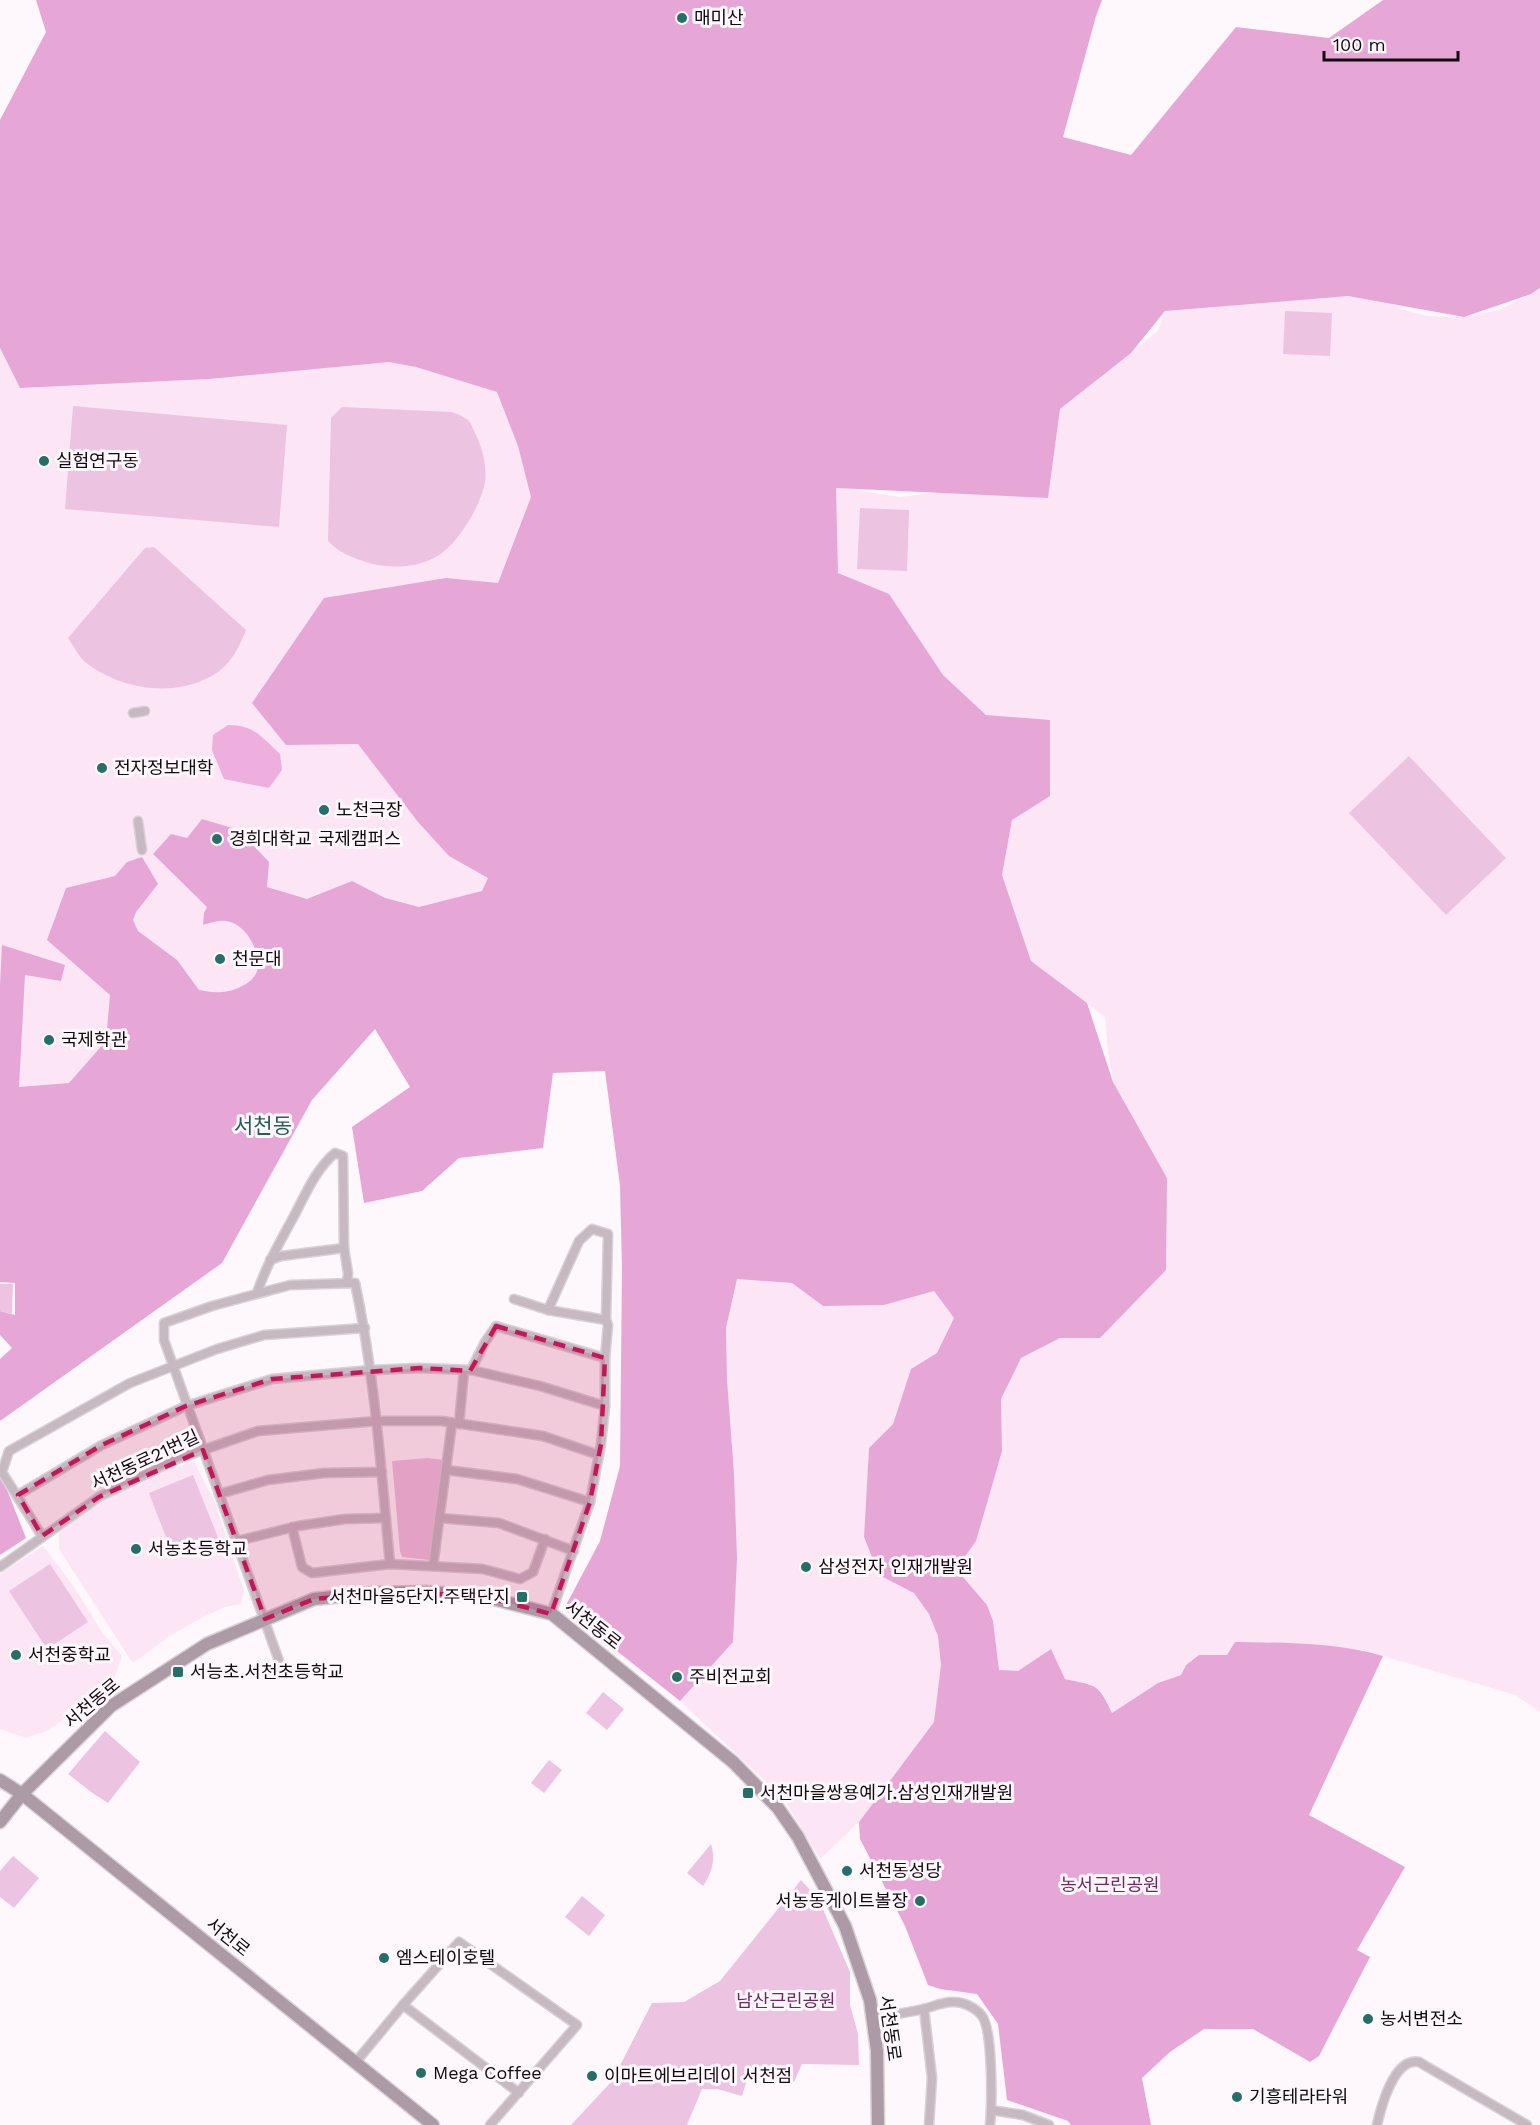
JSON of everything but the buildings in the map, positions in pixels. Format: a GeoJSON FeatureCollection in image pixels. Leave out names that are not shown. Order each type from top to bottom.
{"type":"FeatureCollection","features":[{"type":"Feature","properties":{"kind":"street"},"geometry":{"type":"LineString","coordinates":[[133,713],[145,711]]}},
{"type":"Feature","properties":{"kind":"street"},"geometry":{"type":"LineString","coordinates":[[138,821],[142,850]]}},
{"type":"Feature","properties":{"kind":"street"},"geometry":{"type":"LineString","coordinates":[[257,1293],[264,1272],[312,1182],[326,1160],[335,1153],[344,1156],[344,1248],[348,1273],[347,1283],[355,1283],[365,1328],[377,1421],[390,1564]]}},
{"type":"Feature","properties":{"kind":"street"},"geometry":{"type":"LineString","coordinates":[[548,1310],[579,1241],[592,1229],[608,1234],[605,1406],[599,1455],[590,1502],[551,1614]]}},
{"type":"Feature","properties":{"kind":"street"},"geometry":{"type":"LineString","coordinates":[[270,1260],[281,1256],[344,1248]]}},
{"type":"Feature","properties":{"kind":"street","name":"서천동로21번길"},"geometry":{"type":"LineString","coordinates":[[186,1406],[164,1340],[164,1323],[212,1306],[290,1285],[347,1283]]}},
{"type":"Feature","properties":{"kind":"street"},"geometry":{"type":"LineString","coordinates":[[514,1299],[548,1310],[606,1320]]}},
{"type":"Feature","properties":{"kind":"street"},"geometry":{"type":"LineString","coordinates":[[433,1566],[446,1470],[467,1371],[496,1326],[605,1358]]}},
{"type":"Feature","properties":{"kind":"street"},"geometry":{"type":"LineString","coordinates":[[42,1536],[2,1472],[9,1451],[130,1383],[217,1349],[264,1335],[365,1328]]}},
{"type":"Feature","properties":{"kind":"street","name":"서천동로21번길"},"geometry":{"type":"LineString","coordinates":[[18,1496],[102,1446],[186,1406],[272,1379],[371,1370],[420,1368],[467,1371],[540,1386],[605,1406]]}},
{"type":"Feature","properties":{"kind":"street"},"geometry":{"type":"LineString","coordinates":[[186,1406],[283,1672]]}},
{"type":"Feature","properties":{"kind":"street","name":"서천동로21번길"},"geometry":{"type":"LineString","coordinates":[[0,1567],[99,1497],[177,1459],[258,1431],[377,1421],[456,1423],[543,1436],[599,1455]]}},
{"type":"Feature","properties":{"kind":"street"},"geometry":{"type":"LineString","coordinates":[[446,1470],[517,1479],[590,1502]]}},
{"type":"Feature","properties":{"kind":"street"},"geometry":{"type":"LineString","coordinates":[[219,1494],[268,1480],[324,1473],[382,1472]]}},
{"type":"Feature","properties":{"kind":"street"},"geometry":{"type":"LineString","coordinates":[[237,1541],[291,1527],[345,1519],[386,1518]]}},
{"type":"Feature","properties":{"kind":"street"},"geometry":{"type":"LineString","coordinates":[[439,1518],[499,1523],[574,1551]]}},
{"type":"Feature","properties":{"kind":"street"},"geometry":{"type":"LineString","coordinates":[[291,1527],[302,1567],[312,1573],[390,1564],[483,1569],[520,1580],[533,1572],[545,1539]]}},
{"type":"Feature","properties":{"kind":"street","name":"서천동로"},"geometry":{"type":"LineString","coordinates":[[0,1822],[22,1794],[111,1706],[207,1644],[314,1599],[373,1593],[426,1592],[482,1596],[551,1614],[733,1762],[778,1808],[798,1837],[845,1926],[867,1991],[877,2051],[878,2125]]}},
{"type":"Feature","properties":{"kind":"street","name":"서천로"},"geometry":{"type":"LineString","coordinates":[[0,1780],[22,1794],[433,2125]]}},
{"type":"Feature","properties":{"kind":"street"},"geometry":{"type":"LineString","coordinates":[[355,2063],[459,1942],[577,2025],[490,2125]]}},
{"type":"Feature","properties":{"kind":"street"},"geometry":{"type":"LineString","coordinates":[[873,2018],[924,2009],[951,2001],[962,2002],[982,2016],[987,2026],[990,2125]]}},
{"type":"Feature","properties":{"kind":"street"},"geometry":{"type":"LineString","coordinates":[[403,2005],[519,2093]]}},
{"type":"Feature","properties":{"kind":"street"},"geometry":{"type":"LineString","coordinates":[[924,2009],[932,2078],[929,2125]]}},
{"type":"Feature","properties":{"kind":"street"},"geometry":{"type":"LineString","coordinates":[[1377,2125],[1389,2088],[1403,2067],[1414,2061],[1527,2125]]}},
{"type":"Feature","properties":{"kind":"street"},"geometry":{"type":"LineString","coordinates":[[991,2110],[1023,2115],[1049,2125]]}},
{"type":"Feature","properties":{"kind":"highlighted area"},"geometry":{"type":"Polygon","coordinates":[[[496,1326],[605,1358],[601,1444],[590,1502],[551,1614],[482,1596],[396,1592],[314,1599],[265,1619],[203,1450],[99,1497],[42,1536],[18,1495],[102,1445],[186,1406],[272,1379],[420,1368],[470,1371],[496,1326]]]}},
{"type":"Feature","properties":{"kind":"shaded area"},"geometry":{"type":"Polygon","coordinates":[[[1369,289],[1401,309],[1427,316],[1464,317],[1499,310],[1540,289],[1540,1712],[1515,1695],[1363,1650],[1310,1644],[1235,1642],[1227,1655],[1199,1655],[1186,1665],[1181,1675],[1158,1683],[1112,1713],[1103,1693],[1090,1684],[1065,1679],[1051,1649],[1018,1671],[999,1671],[955,1694],[859,1822],[820,1859],[784,1799],[680,1701],[733,1642],[726,1328],[737,1279],[792,1283],[823,1306],[884,1305],[934,1291],[954,1318],[937,1354],[911,1369],[893,1424],[869,1448],[864,1538],[874,1564],[1002,1451],[1001,1399],[1021,1358],[1060,1338],[1100,1338],[1116,1097],[1105,1017],[1031,961],[1025,944],[1002,875],[1012,820],[986,715],[843,582],[828,549],[836,487],[900,497],[947,491],[1048,498],[1060,409],[1158,331],[1165,311],[1369,289]]]}},
{"type":"Feature","properties":{"kind":"shaded area","name":"경희대학교 국제캠퍼스"},"geometry":{"type":"Polygon","coordinates":[[[0,348],[20,388],[208,379],[378,353],[497,392],[528,446],[531,497],[494,593],[532,892],[0,1236],[0,348]]]}},
{"type":"Feature","properties":{"kind":"shaded area"},"geometry":{"type":"Polygon","coordinates":[[[228,725],[251,730],[280,754],[282,770],[269,788],[224,779],[212,750],[213,735],[228,725]]]}},
{"type":"Feature","properties":{"kind":"shaded area"},"geometry":{"type":"Polygon","coordinates":[[[194,1462],[214,1500],[244,1591],[241,1604],[225,1607],[203,1617],[168,1637],[132,1662],[59,1549],[59,1531],[72,1520],[139,1481],[174,1467],[194,1462]]]}},
{"type":"Feature","properties":{"kind":"shaded area"},"geometry":{"type":"Polygon","coordinates":[[[43,1546],[72,1584],[104,1635],[122,1656],[115,1676],[99,1693],[49,1730],[26,1738],[0,1729],[0,1574],[43,1546]]]}},
{"type":"Feature","properties":{"kind":"green space","name":"농서근린공원"},"geometry":{"type":"Polygon","coordinates":[[[36,0],[1102,0],[1063,137],[1131,155],[1236,27],[1329,38],[1383,0],[1540,0],[1540,288],[1531,294],[1464,317],[1348,296],[1165,311],[1131,353],[1060,409],[1048,498],[836,488],[838,573],[889,594],[943,675],[986,715],[1050,720],[1050,796],[1012,820],[1002,875],[1031,961],[1087,1003],[1113,1082],[1167,1178],[1166,1270],[1100,1338],[1060,1338],[1021,1358],[1001,1399],[1002,1451],[976,1541],[956,1569],[987,1605],[993,1621],[999,1670],[1018,1671],[1051,1649],[1065,1679],[1095,1687],[1112,1713],[1158,1683],[1181,1675],[1186,1665],[1199,1655],[1227,1655],[1235,1642],[1328,1646],[1383,1656],[1309,1815],[1405,1867],[1357,1950],[1370,1957],[1319,2056],[1310,2062],[1253,2029],[1204,2029],[1170,2052],[1142,2078],[1151,2125],[1071,2125],[1068,2121],[1007,2100],[998,2024],[977,1994],[928,1985],[905,1926],[860,1839],[859,1822],[934,1722],[941,1665],[938,1636],[929,1614],[914,1593],[879,1575],[864,1537],[869,1448],[893,1424],[911,1369],[937,1353],[954,1318],[934,1291],[884,1305],[823,1306],[792,1283],[737,1279],[726,1328],[737,1559],[733,1642],[680,1701],[564,1609],[600,1541],[620,1466],[622,1268],[620,1186],[605,1071],[553,1073],[543,1148],[459,1158],[422,1191],[364,1203],[352,1127],[410,1087],[375,1029],[312,1100],[222,1263],[0,1421],[0,1359],[12,1348],[0,1335],[0,1311],[15,1315],[15,1283],[0,1282],[2,945],[65,965],[61,981],[25,975],[19,1087],[69,1083],[106,1041],[110,995],[47,940],[66,888],[115,876],[127,862],[142,857],[158,884],[136,912],[133,920],[138,931],[177,960],[199,990],[216,992],[233,990],[249,982],[256,973],[257,953],[245,932],[226,921],[203,925],[207,907],[153,854],[171,834],[187,838],[202,819],[239,830],[269,862],[267,887],[307,899],[352,881],[385,898],[419,907],[482,891],[488,878],[449,856],[418,822],[358,744],[286,745],[252,703],[324,598],[446,578],[498,583],[531,497],[518,446],[497,392],[416,367],[389,362],[209,379],[20,388],[0,348],[0,120],[46,32],[36,0]]]}},
{"type":"Feature","properties":{"kind":"green space"},"geometry":{"type":"Polygon","coordinates":[[[1285,311],[1332,313],[1330,356],[1283,354],[1285,311]]]}},
{"type":"Feature","properties":{"kind":"green space"},"geometry":{"type":"Polygon","coordinates":[[[73,406],[287,425],[279,527],[65,509],[73,406]]]}},
{"type":"Feature","properties":{"kind":"green space"},"geometry":{"type":"Polygon","coordinates":[[[342,407],[452,412],[470,423],[484,459],[483,491],[475,511],[463,530],[450,546],[435,558],[415,565],[383,566],[348,555],[328,541],[331,418],[342,407]]]}},
{"type":"Feature","properties":{"kind":"green space"},"geometry":{"type":"Polygon","coordinates":[[[860,508],[909,510],[907,571],[857,569],[860,508]]]}},
{"type":"Feature","properties":{"kind":"green space"},"geometry":{"type":"Polygon","coordinates":[[[154,547],[246,630],[235,653],[223,668],[202,681],[185,686],[150,688],[115,679],[84,661],[68,638],[145,548],[154,547]]]}},
{"type":"Feature","properties":{"kind":"green space"},"geometry":{"type":"Polygon","coordinates":[[[1409,756],[1506,858],[1446,915],[1349,813],[1409,756]]]}},
{"type":"Feature","properties":{"kind":"green space"},"geometry":{"type":"Polygon","coordinates":[[[0,1284],[13,1284],[12,1314],[0,1311],[0,1284]]]}},
{"type":"Feature","properties":{"kind":"green space"},"geometry":{"type":"Polygon","coordinates":[[[428,1458],[443,1460],[429,1560],[402,1557],[392,1461],[428,1458]]]}},
{"type":"Feature","properties":{"kind":"green space"},"geometry":{"type":"Polygon","coordinates":[[[0,1472],[26,1538],[0,1555],[0,1472]]]}},
{"type":"Feature","properties":{"kind":"green space"},"geometry":{"type":"Polygon","coordinates":[[[193,1475],[219,1540],[174,1558],[149,1493],[193,1475]]]}},
{"type":"Feature","properties":{"kind":"green space"},"geometry":{"type":"Polygon","coordinates":[[[50,1564],[88,1622],[47,1649],[9,1591],[50,1564]]]}},
{"type":"Feature","properties":{"kind":"green space"},"geometry":{"type":"Polygon","coordinates":[[[603,1692],[624,1709],[607,1730],[586,1713],[603,1692]]]}},
{"type":"Feature","properties":{"kind":"green space"},"geometry":{"type":"Polygon","coordinates":[[[105,1731],[140,1762],[108,1803],[68,1774],[105,1731]]]}},
{"type":"Feature","properties":{"kind":"green space"},"geometry":{"type":"Polygon","coordinates":[[[549,1760],[562,1770],[544,1793],[531,1783],[549,1760]]]}},
{"type":"Feature","properties":{"kind":"green space"},"geometry":{"type":"Polygon","coordinates":[[[711,1844],[712,1866],[703,1886],[687,1873],[711,1844]]]}},
{"type":"Feature","properties":{"kind":"green space"},"geometry":{"type":"Polygon","coordinates":[[[13,1856],[39,1878],[14,1908],[0,1897],[0,1871],[13,1856]]]}},
{"type":"Feature","properties":{"kind":"green space","name":"남산근린공원"},"geometry":{"type":"Polygon","coordinates":[[[801,1880],[819,1900],[850,1972],[850,2005],[858,2034],[859,2065],[802,2064],[794,2082],[750,2070],[742,2096],[717,2089],[702,2089],[687,2125],[571,2125],[612,2081],[652,2003],[684,2002],[720,1981],[801,1880]]]}},
{"type":"Feature","properties":{"kind":"green space"},"geometry":{"type":"Polygon","coordinates":[[[582,1896],[605,1915],[589,1936],[565,1917],[582,1896]]]}},
{"type":"Feature","properties":{"kind":"place","name":"매미산"},"geometry":{"type":"Point","coordinates":[682,18]}},
{"type":"Feature","properties":{"kind":"place","name":"실험연구동"},"geometry":{"type":"Point","coordinates":[44,461]}},
{"type":"Feature","properties":{"kind":"place","name":"전자정보대학"},"geometry":{"type":"Point","coordinates":[102,768]}},
{"type":"Feature","properties":{"kind":"place","name":"노천극장"},"geometry":{"type":"Point","coordinates":[324,810]}},
{"type":"Feature","properties":{"kind":"place","name":"경희대학교 국제캠퍼스"},"geometry":{"type":"Point","coordinates":[217,839]}},
{"type":"Feature","properties":{"kind":"place","name":"천문대"},"geometry":{"type":"Point","coordinates":[220,959]}},
{"type":"Feature","properties":{"kind":"place","name":"국제학관"},"geometry":{"type":"Point","coordinates":[49,1040]}},
{"type":"Feature","properties":{"kind":"place","name":"서농초등학교"},"geometry":{"type":"Point","coordinates":[136,1549]}},
{"type":"Feature","properties":{"kind":"place","name":"삼성전자 인재개발원"},"geometry":{"type":"Point","coordinates":[806,1567]}},
{"type":"Feature","properties":{"kind":"place","name":"서천마을5단지.주택단지"},"geometry":{"type":"Point","coordinates":[522,1597]}},
{"type":"Feature","properties":{"kind":"place","name":"서천중학교"},"geometry":{"type":"Point","coordinates":[16,1655]}},
{"type":"Feature","properties":{"kind":"place","name":"서능초.서천초등학교"},"geometry":{"type":"Point","coordinates":[178,1672]}},
{"type":"Feature","properties":{"kind":"place","name":"주비전교회"},"geometry":{"type":"Point","coordinates":[677,1677]}},
{"type":"Feature","properties":{"kind":"place","name":"서천마을쌍용예가.삼성인재개발원"},"geometry":{"type":"Point","coordinates":[748,1793]}},
{"type":"Feature","properties":{"kind":"place","name":"서천동성당"},"geometry":{"type":"Point","coordinates":[847,1871]}},
{"type":"Feature","properties":{"kind":"place","name":"서농동게이트볼장"},"geometry":{"type":"Point","coordinates":[920,1901]}},
{"type":"Feature","properties":{"kind":"place","name":"엠스테이호텔"},"geometry":{"type":"Point","coordinates":[384,1958]}},
{"type":"Feature","properties":{"kind":"place","name":"농서변전소"},"geometry":{"type":"Point","coordinates":[1368,2019]}},
{"type":"Feature","properties":{"kind":"place","name":"Mega Coffee"},"geometry":{"type":"Point","coordinates":[421,2073]}},
{"type":"Feature","properties":{"kind":"place","name":"이마트에브리데이 서천점"},"geometry":{"type":"Point","coordinates":[592,2076]}},
{"type":"Feature","properties":{"kind":"place","name":"기흥테라타워"},"geometry":{"type":"Point","coordinates":[1237,2097]}},
{"type":"Feature","properties":{"kind":"district","name":"서천동"},"geometry":{"type":"Point","coordinates":[263,1126]}}]}
